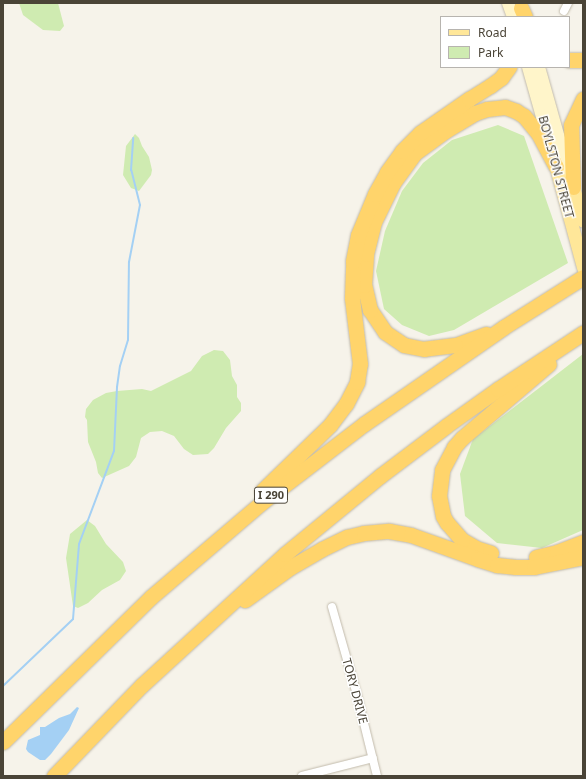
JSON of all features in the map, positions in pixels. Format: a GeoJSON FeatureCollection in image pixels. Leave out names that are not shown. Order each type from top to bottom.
{"type":"FeatureCollection","features":[{"type":"Feature","properties":{"kind":"highway"},"geometry":{"type":"LineString","coordinates":[[570,60],[583,60]]}},
{"type":"Feature","properties":{"kind":"highway"},"geometry":{"type":"LineString","coordinates":[[183,569],[316,440],[340,414],[353,391],[359,372],[359,344],[352,298],[353,261],[358,236],[375,194],[387,172],[402,151],[420,133],[495,83],[508,68]]}},
{"type":"Feature","properties":{"kind":"highway"},"geometry":{"type":"LineString","coordinates":[[568,188],[571,125],[583,99]]}},
{"type":"Feature","properties":{"kind":"highway"},"geometry":{"type":"LineString","coordinates":[[504,327],[459,344],[433,348],[412,347],[392,337],[382,329],[374,318],[365,293],[365,263],[371,231],[393,182],[415,154],[445,131],[475,113],[487,109],[505,107],[524,116],[538,133],[556,167]]}},
{"type":"Feature","properties":{"kind":"highway","name":"I 290"},"geometry":{"type":"LineString","coordinates":[[3,742],[151,597],[261,503],[329,450],[504,327],[583,277]]}},
{"type":"Feature","properties":{"kind":"highway"},"geometry":{"type":"LineString","coordinates":[[583,334],[518,392],[487,416],[454,447],[442,470],[439,496],[444,516],[458,536],[468,544],[487,552],[512,558],[534,557],[561,550],[583,542]]}},
{"type":"Feature","properties":{"kind":"highway"},"geometry":{"type":"LineString","coordinates":[[54,776],[131,697],[194,636],[285,554],[380,476],[487,396],[583,334]]}},
{"type":"Feature","properties":{"kind":"highway"},"geometry":{"type":"LineString","coordinates":[[194,636],[307,558],[338,541],[364,533],[389,531],[411,535],[497,565],[534,567],[583,557]]}},
{"type":"Feature","properties":{"kind":"main road","name":"BOYLSTON STREET"},"geometry":{"type":"LineString","coordinates":[[528,68],[556,167],[568,188],[583,222]]}},
{"type":"Feature","properties":{"kind":"main road","name":"BOYLSTON STREET"},"geometry":{"type":"LineString","coordinates":[[539,68],[568,188],[583,267]]}},
{"type":"Feature","properties":{"kind":"street","name":"TORY DRIVE"},"geometry":{"type":"LineString","coordinates":[[332,607],[377,776]]}},
{"type":"Feature","properties":{"kind":"street"},"geometry":{"type":"LineString","coordinates":[[302,776],[373,758]]}},
{"type":"Feature","properties":{"kind":"green space"},"geometry":{"type":"Polygon","coordinates":[[[19,3],[58,3],[64,26],[60,31],[43,30],[23,15],[19,3]]]}},
{"type":"Feature","properties":{"kind":"green space"},"geometry":{"type":"Polygon","coordinates":[[[498,125],[524,136],[568,263],[454,330],[429,336],[402,325],[384,309],[376,271],[385,231],[402,191],[423,163],[452,140],[498,125]]]}},
{"type":"Feature","properties":{"kind":"green space"},"geometry":{"type":"Polygon","coordinates":[[[135,134],[139,138],[149,157],[152,170],[151,175],[139,191],[131,188],[123,175],[126,146],[135,134]]]}},
{"type":"Feature","properties":{"kind":"green space"},"geometry":{"type":"Polygon","coordinates":[[[214,350],[223,351],[230,360],[232,376],[237,385],[237,397],[241,403],[241,411],[226,428],[214,448],[208,454],[193,455],[184,449],[174,436],[162,431],[150,432],[141,438],[136,457],[129,466],[102,478],[98,473],[96,462],[88,442],[87,420],[85,417],[86,409],[93,400],[106,393],[117,391],[142,389],[151,391],[191,371],[202,356],[214,350]]]}},
{"type":"Feature","properties":{"kind":"green space"},"geometry":{"type":"Polygon","coordinates":[[[583,354],[583,530],[542,548],[497,543],[465,516],[460,474],[473,439],[583,354]]]}},
{"type":"Feature","properties":{"kind":"green space"},"geometry":{"type":"Polygon","coordinates":[[[87,520],[95,526],[106,544],[123,562],[126,571],[120,580],[102,590],[88,603],[78,608],[73,606],[66,558],[70,534],[87,520]]]}},
{"type":"Feature","properties":{"kind":"water"},"geometry":{"type":"Polygon","coordinates":[[[77,707],[79,708],[69,730],[45,760],[40,760],[28,752],[26,749],[28,740],[40,735],[40,727],[45,727],[59,718],[70,714],[77,707]]]}},
{"type":"Feature","properties":{"kind":"waterway"},"geometry":{"type":"LineString","coordinates":[[3,686],[73,619],[79,544],[114,451],[117,387],[120,366],[128,340],[129,262],[140,205],[131,170],[133,138]]}}]}
